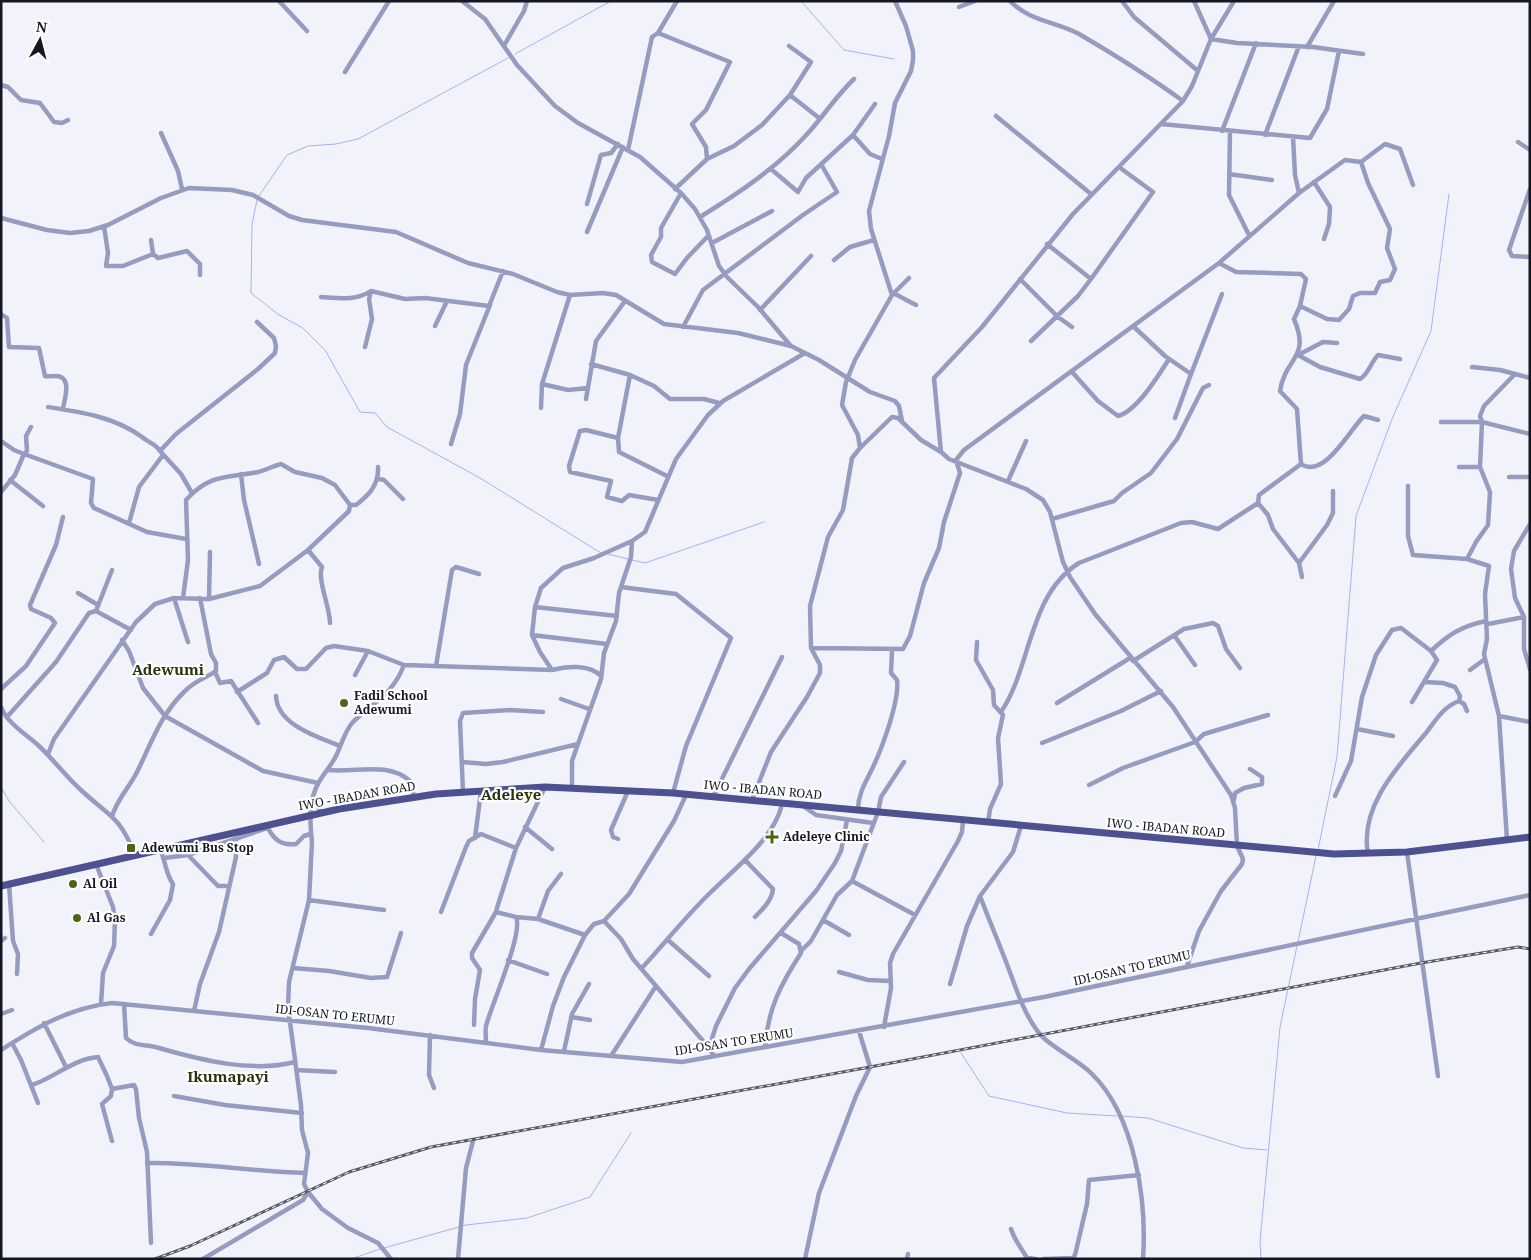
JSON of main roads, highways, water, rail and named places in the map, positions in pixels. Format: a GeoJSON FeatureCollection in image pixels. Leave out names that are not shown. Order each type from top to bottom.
{"type":"FeatureCollection","features":[{"type":"Feature","properties":{"kind":"main road","name":"IWO - IBADAN ROAD"},"geometry":{"type":"LineString","coordinates":[[1,886],[321,812],[463,792],[545,787],[673,793],[1305,853],[1368,854],[1407,852],[1507,842],[1530,837]]}},
{"type":"Feature","properties":{"kind":"waterway"},"geometry":{"type":"LineString","coordinates":[[515,54],[611,1]]}},
{"type":"Feature","properties":{"kind":"waterway"},"geometry":{"type":"LineString","coordinates":[[801,1],[844,50],[894,59]]}},
{"type":"Feature","properties":{"kind":"waterway"},"geometry":{"type":"LineString","coordinates":[[259,196],[287,155],[308,146],[336,144],[358,139],[508,58]]}},
{"type":"Feature","properties":{"kind":"waterway"},"geometry":{"type":"LineString","coordinates":[[1318,850],[1337,757],[1356,516],[1392,419],[1431,331],[1449,194]]}},
{"type":"Feature","properties":{"kind":"waterway"},"geometry":{"type":"LineString","coordinates":[[257,200],[252,224],[251,293],[279,315],[303,328],[325,350],[360,412],[375,413],[387,427],[480,478],[601,553]]}},
{"type":"Feature","properties":{"kind":"waterway"},"geometry":{"type":"LineString","coordinates":[[632,560],[645,563],[764,522]]}},
{"type":"Feature","properties":{"kind":"waterway"},"geometry":{"type":"LineString","coordinates":[[608,554],[628,559]]}},
{"type":"Feature","properties":{"kind":"waterway"},"geometry":{"type":"LineString","coordinates":[[1,787],[9,801],[44,842]]}},
{"type":"Feature","properties":{"kind":"waterway"},"geometry":{"type":"LineString","coordinates":[[1298,942],[1316,856]]}},
{"type":"Feature","properties":{"kind":"waterway"},"geometry":{"type":"LineString","coordinates":[[1261,1259],[1260,1241],[1280,1027],[1297,946]]}},
{"type":"Feature","properties":{"kind":"waterway"},"geometry":{"type":"LineString","coordinates":[[961,1053],[989,1096],[1067,1113],[1117,1116]]}},
{"type":"Feature","properties":{"kind":"waterway"},"geometry":{"type":"LineString","coordinates":[[1121,1116],[1148,1118],[1243,1148],[1267,1150]]}},
{"type":"Feature","properties":{"kind":"waterway"},"geometry":{"type":"LineString","coordinates":[[384,1248],[466,1225],[527,1218],[590,1197],[631,1133]]}},
{"type":"Feature","properties":{"kind":"waterway"},"geometry":{"type":"LineString","coordinates":[[351,1259],[380,1249]]}},
{"type":"Feature","properties":{"kind":"railway"},"geometry":{"type":"LineString","coordinates":[[155,1259],[190,1246],[349,1172],[431,1147],[870,1067],[1421,963],[1518,947],[1530,949]]}},
{"type":"Feature","properties":{"kind":"place","name":"Fadil School Adewumi"},"geometry":{"type":"Point","coordinates":[344,703]}},
{"type":"Feature","properties":{"kind":"place","name":"Adeleye Clinic"},"geometry":{"type":"Point","coordinates":[772,837]}},
{"type":"Feature","properties":{"kind":"place","name":"Adewumi Bus Stop"},"geometry":{"type":"Point","coordinates":[131,848]}},
{"type":"Feature","properties":{"kind":"place","name":"Al Oil"},"geometry":{"type":"Point","coordinates":[73,884]}},
{"type":"Feature","properties":{"kind":"place","name":"Al Gas"},"geometry":{"type":"Point","coordinates":[77,918]}},
{"type":"Feature","properties":{"kind":"district","name":"Adewumi"},"geometry":{"type":"Point","coordinates":[168,670]}},
{"type":"Feature","properties":{"kind":"district","name":"Adeleye"},"geometry":{"type":"Point","coordinates":[511,795]}},
{"type":"Feature","properties":{"kind":"district","name":"Ikumapayi"},"geometry":{"type":"Point","coordinates":[228,1077]}}]}
